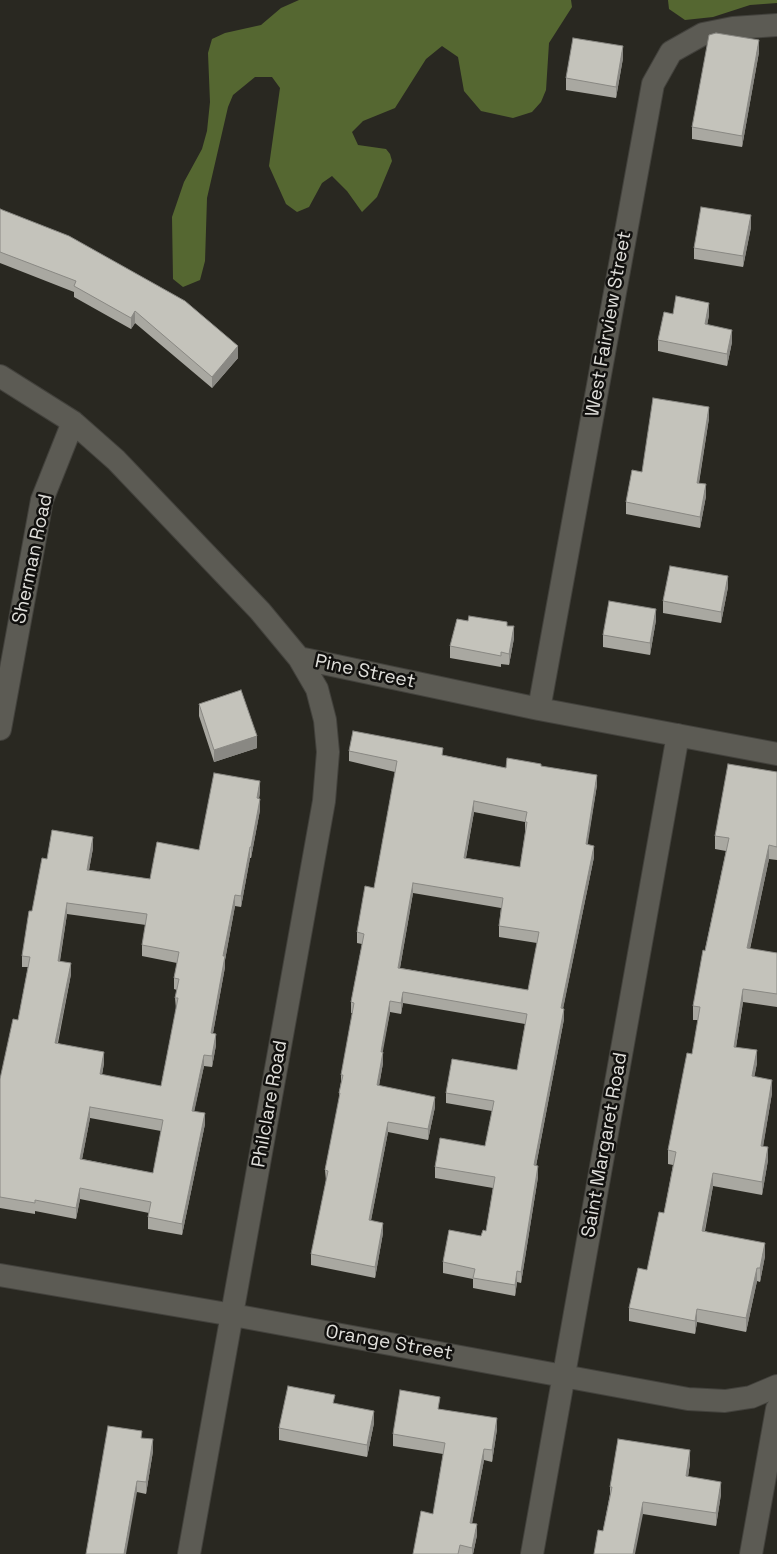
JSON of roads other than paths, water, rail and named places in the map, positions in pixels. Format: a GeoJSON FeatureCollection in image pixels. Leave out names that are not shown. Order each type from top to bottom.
{"type":"FeatureCollection","features":[{"type":"Feature","properties":{"kind":"street","name":"West Fairview Street"},"geometry":{"type":"LineString","coordinates":[[539,709],[653,84],[671,52],[703,34],[733,28],[777,25]]}},
{"type":"Feature","properties":{"kind":"street","name":"Pine Street"},"geometry":{"type":"LineString","coordinates":[[0,376],[72,422],[123,467],[260,611],[299,658],[539,709],[777,754]]}},
{"type":"Feature","properties":{"kind":"street","name":"Sherman Road"},"geometry":{"type":"LineString","coordinates":[[0,729],[42,500],[72,422]]}},
{"type":"Feature","properties":{"kind":"street","name":"Philclare Road"},"geometry":{"type":"LineString","coordinates":[[189,1554],[324,800],[328,752],[326,720],[317,689],[299,658]]}},
{"type":"Feature","properties":{"kind":"street","name":"Saint Margaret Road"},"geometry":{"type":"LineString","coordinates":[[532,1554],[678,735]]}},
{"type":"Feature","properties":{"kind":"street","name":"Orange Street"},"geometry":{"type":"LineString","coordinates":[[0,1275],[233,1315],[688,1398],[725,1401],[751,1396],[777,1386]]}},
{"type":"Feature","properties":{"kind":"street"},"geometry":{"type":"LineString","coordinates":[[751,1554],[777,1409]]}}]}
